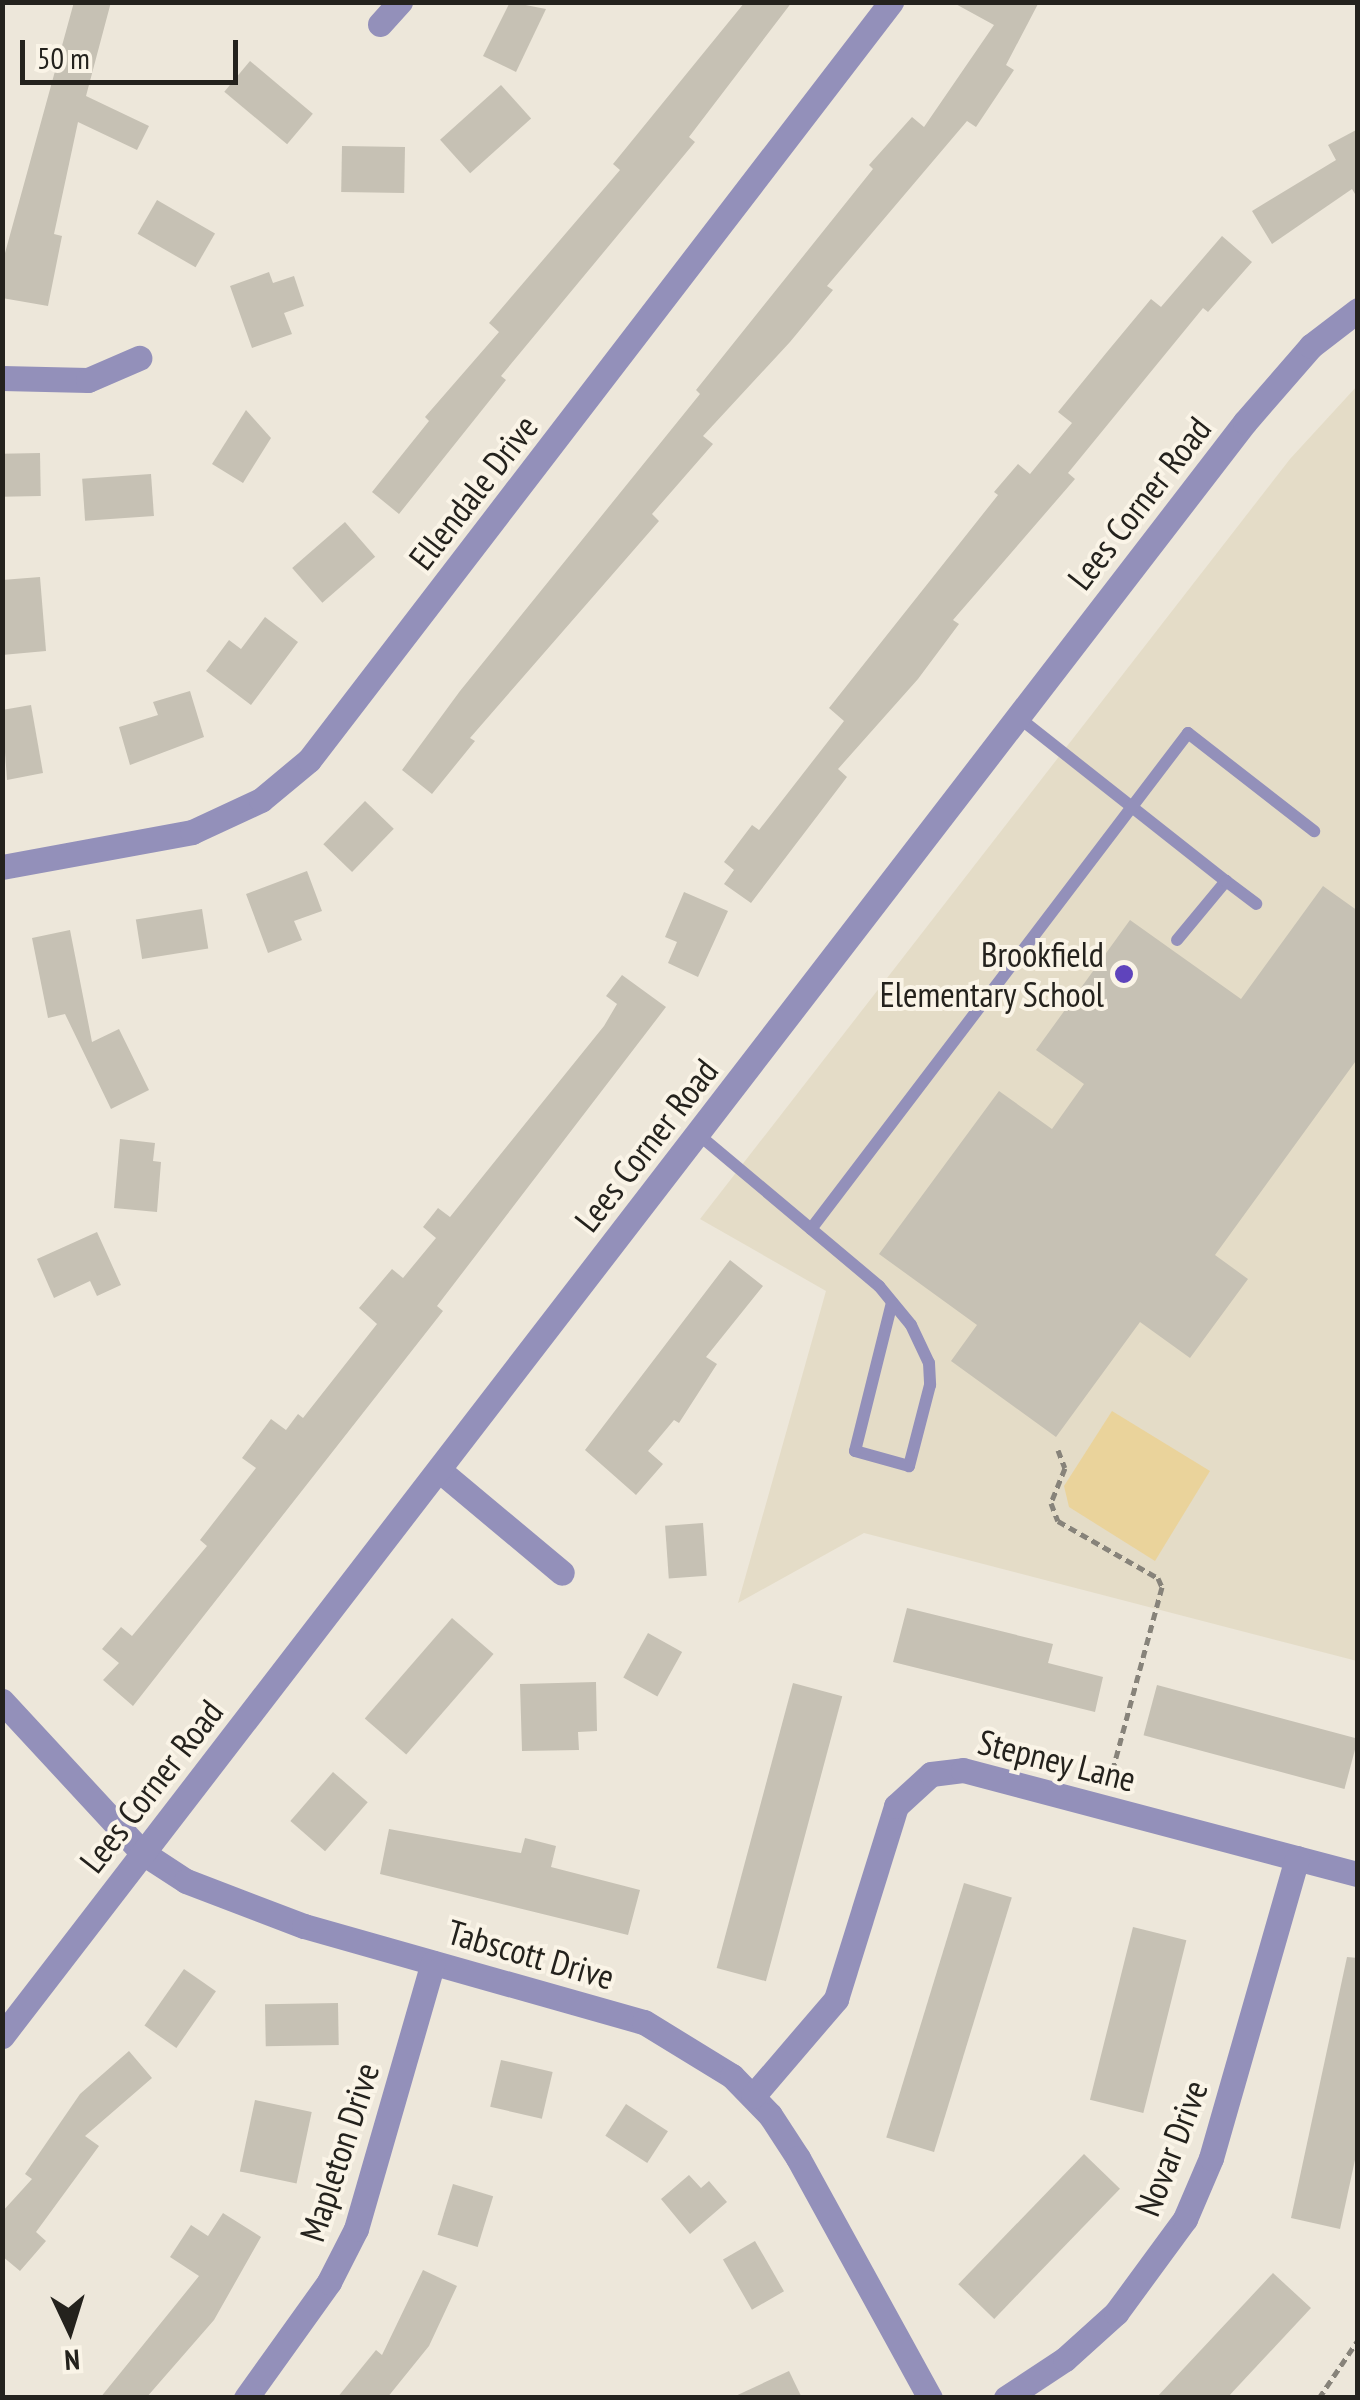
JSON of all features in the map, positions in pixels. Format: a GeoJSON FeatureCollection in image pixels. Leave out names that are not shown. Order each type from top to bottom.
{"type":"FeatureCollection","features":[{"type":"Feature","properties":{"kind":"street"},"geometry":{"type":"LineString","coordinates":[[380,24],[400,2]]}},
{"type":"Feature","properties":{"kind":"street","name":"Ellendale Drive"},"geometry":{"type":"LineString","coordinates":[[2,866],[192,832],[261,800],[309,760],[891,2]]}},
{"type":"Feature","properties":{"kind":"street","name":"Lees Corner Road"},"geometry":{"type":"LineString","coordinates":[[2,2036],[1288,370],[1358,310]]}},
{"type":"Feature","properties":{"kind":"street"},"geometry":{"type":"LineString","coordinates":[[2,378],[88,380],[139,358]]}},
{"type":"Feature","properties":{"kind":"street"},"geometry":{"type":"LineString","coordinates":[[439,1470],[562,1573]]}},
{"type":"Feature","properties":{"kind":"street","name":"Tabscott Drive"},"geometry":{"type":"LineString","coordinates":[[2,1702],[143,1853],[228,1903],[644,2022],[692,2046],[753,2096],[798,2158],[930,2398]]}},
{"type":"Feature","properties":{"kind":"street","name":"Stepney Lane"},"geometry":{"type":"LineString","coordinates":[[753,2096],[836,2000],[896,1806],[931,1774],[963,1770],[1358,1874]]}},
{"type":"Feature","properties":{"kind":"street","name":"Novar Drive"},"geometry":{"type":"LineString","coordinates":[[1006,2398],[1104,2326],[1160,2261],[1185,2219],[1211,2158],[1297,1858]]}},
{"type":"Feature","properties":{"kind":"street","name":"Mapleton Drive"},"geometry":{"type":"LineString","coordinates":[[246,2398],[329,2282],[356,2229],[432,1963]]}},
{"type":"Feature","properties":{"kind":"lane"},"geometry":{"type":"LineString","coordinates":[[1018,717],[1256,904]]}},
{"type":"Feature","properties":{"kind":"lane"},"geometry":{"type":"LineString","coordinates":[[811,1229],[1188,734],[1314,831]]}},
{"type":"Feature","properties":{"kind":"lane"},"geometry":{"type":"LineString","coordinates":[[1177,940],[1226,881]]}},
{"type":"Feature","properties":{"kind":"lane"},"geometry":{"type":"LineString","coordinates":[[699,1135],[892,1303],[928,1362],[930,1385],[909,1466],[855,1451],[892,1303]]}},
{"type":"Feature","properties":{"kind":"path"},"geometry":{"type":"LineString","coordinates":[[1058,1450],[1064,1468],[1051,1503],[1058,1522],[1158,1578],[1162,1587],[1108,1788]]}},
{"type":"Feature","properties":{"kind":"path"},"geometry":{"type":"LineString","coordinates":[[1319,2398],[1358,2340]]}},
{"type":"Feature","properties":{"kind":"shaded area","name":"Brookfield Elementary School"},"geometry":{"type":"Polygon","coordinates":[[[1357,386],[1357,1661],[864,1533],[738,1603],[826,1291],[700,1219],[1290,459],[1357,386]]]}},
{"type":"Feature","properties":{"kind":"shaded area"},"geometry":{"type":"Polygon","coordinates":[[[1112,1411],[1210,1471],[1155,1561],[1069,1507],[1064,1486],[1112,1411]]]}},
{"type":"Feature","properties":{"kind":"building"},"geometry":{"type":"Polygon","coordinates":[[[74,2],[111,2],[86,96],[149,126],[137,150],[78,122],[54,234],[62,236],[48,306],[2,298],[2,264],[74,2]]]}},
{"type":"Feature","properties":{"kind":"building"},"geometry":{"type":"Polygon","coordinates":[[[510,2],[546,9],[516,72],[483,56],[510,2]]]}},
{"type":"Feature","properties":{"kind":"building"},"geometry":{"type":"Polygon","coordinates":[[[745,2],[792,2],[689,137],[695,142],[501,376],[506,380],[399,514],[372,492],[429,421],[425,417],[499,332],[489,323],[620,170],[613,164],[745,2]]]}},
{"type":"Feature","properties":{"kind":"building"},"geometry":{"type":"Polygon","coordinates":[[[952,2],[1039,2],[1006,65],[1014,70],[976,127],[967,121],[827,286],[833,290],[790,342],[703,436],[713,444],[652,514],[659,521],[470,738],[475,741],[432,794],[402,770],[460,691],[700,394],[696,390],[873,169],[869,165],[912,117],[924,127],[994,25],[952,2]]]}},
{"type":"Feature","properties":{"kind":"building"},"geometry":{"type":"Polygon","coordinates":[[[250,61],[313,114],[287,144],[224,92],[250,61]]]}},
{"type":"Feature","properties":{"kind":"building"},"geometry":{"type":"Polygon","coordinates":[[[501,85],[531,118],[470,173],[440,140],[501,85]]]}},
{"type":"Feature","properties":{"kind":"building"},"geometry":{"type":"Polygon","coordinates":[[[1358,129],[1358,199],[1352,189],[1272,244],[1252,211],[1336,160],[1328,145],[1358,129]]]}},
{"type":"Feature","properties":{"kind":"building"},"geometry":{"type":"Polygon","coordinates":[[[342,146],[405,147],[404,193],[341,192],[342,146]]]}},
{"type":"Feature","properties":{"kind":"building"},"geometry":{"type":"Polygon","coordinates":[[[157,200],[215,234],[196,267],[138,234],[157,200]]]}},
{"type":"Feature","properties":{"kind":"building"},"geometry":{"type":"Polygon","coordinates":[[[1222,236],[1252,262],[1208,312],[1203,308],[1068,473],[1075,479],[953,620],[959,624],[918,679],[838,769],[847,777],[751,903],[724,884],[734,870],[724,862],[752,825],[759,830],[844,721],[829,708],[998,495],[994,492],[1018,464],[1030,474],[1072,423],[1058,412],[1151,299],[1161,307],[1222,236]]]}},
{"type":"Feature","properties":{"kind":"building"},"geometry":{"type":"Polygon","coordinates":[[[269,272],[273,283],[294,276],[304,306],[284,313],[292,334],[252,348],[230,286],[269,272]]]}},
{"type":"Feature","properties":{"kind":"building"},"geometry":{"type":"Polygon","coordinates":[[[246,410],[271,438],[243,483],[212,464],[246,410]]]}},
{"type":"Feature","properties":{"kind":"building"},"geometry":{"type":"Polygon","coordinates":[[[40,453],[41,496],[3,497],[2,454],[40,453]]]}},
{"type":"Feature","properties":{"kind":"building"},"geometry":{"type":"Polygon","coordinates":[[[151,474],[154,516],[85,521],[82,479],[151,474]]]}},
{"type":"Feature","properties":{"kind":"building"},"geometry":{"type":"Polygon","coordinates":[[[345,522],[375,557],[322,603],[292,568],[345,522]]]}},
{"type":"Feature","properties":{"kind":"building"},"geometry":{"type":"Polygon","coordinates":[[[40,577],[46,651],[2,655],[2,580],[40,577]]]}},
{"type":"Feature","properties":{"kind":"building"},"geometry":{"type":"Polygon","coordinates":[[[265,617],[298,642],[251,705],[206,671],[229,640],[241,649],[265,617]]]}},
{"type":"Feature","properties":{"kind":"building"},"geometry":{"type":"Polygon","coordinates":[[[190,691],[204,737],[130,765],[119,727],[158,715],[153,702],[190,691]]]}},
{"type":"Feature","properties":{"kind":"building"},"geometry":{"type":"Polygon","coordinates":[[[31,705],[43,773],[7,780],[2,710],[31,705]]]}},
{"type":"Feature","properties":{"kind":"building"},"geometry":{"type":"Polygon","coordinates":[[[365,801],[394,829],[352,872],[323,844],[365,801]]]}},
{"type":"Feature","properties":{"kind":"building"},"geometry":{"type":"Polygon","coordinates":[[[307,871],[322,911],[294,921],[302,940],[268,953],[246,894],[307,871]]]}},
{"type":"Feature","properties":{"kind":"building"},"geometry":{"type":"Polygon","coordinates":[[[1323,886],[1358,911],[1358,1058],[1215,1255],[1248,1279],[1190,1358],[1140,1322],[1056,1437],[951,1361],[977,1325],[879,1254],[999,1091],[1052,1129],[1084,1084],[1036,1050],[1130,920],[1241,999],[1323,886]]]}},
{"type":"Feature","properties":{"kind":"building"},"geometry":{"type":"Polygon","coordinates":[[[684,892],[728,911],[698,977],[668,963],[677,942],[665,937],[684,892]]]}},
{"type":"Feature","properties":{"kind":"building"},"geometry":{"type":"Polygon","coordinates":[[[202,909],[208,949],[142,959],[136,919],[202,909]]]}},
{"type":"Feature","properties":{"kind":"building"},"geometry":{"type":"Polygon","coordinates":[[[70,930],[92,1042],[119,1029],[149,1090],[111,1109],[65,1014],[48,1018],[32,938],[70,930]]]}},
{"type":"Feature","properties":{"kind":"building"},"geometry":{"type":"Polygon","coordinates":[[[622,975],[666,1007],[437,1306],[443,1311],[133,1706],[103,1680],[119,1663],[102,1649],[121,1627],[132,1636],[207,1546],[200,1540],[256,1468],[242,1458],[271,1419],[286,1430],[298,1414],[303,1418],[377,1324],[359,1308],[392,1269],[403,1278],[436,1238],[423,1227],[438,1208],[450,1217],[604,1026],[617,1004],[606,996],[622,975]]]}},
{"type":"Feature","properties":{"kind":"building"},"geometry":{"type":"Polygon","coordinates":[[[120,1139],[155,1143],[153,1161],[161,1162],[157,1212],[114,1208],[120,1139]]]}},
{"type":"Feature","properties":{"kind":"building"},"geometry":{"type":"Polygon","coordinates":[[[97,1232],[121,1285],[97,1296],[90,1281],[54,1298],[37,1259],[97,1232]]]}},
{"type":"Feature","properties":{"kind":"building"},"geometry":{"type":"Polygon","coordinates":[[[730,1260],[763,1286],[706,1357],[717,1364],[679,1423],[674,1420],[648,1451],[663,1464],[636,1495],[585,1450],[730,1260]]]}},
{"type":"Feature","properties":{"kind":"building"},"geometry":{"type":"Polygon","coordinates":[[[703,1523],[707,1576],[669,1579],[665,1526],[703,1523]]]}},
{"type":"Feature","properties":{"kind":"building"},"geometry":{"type":"Polygon","coordinates":[[[907,1608],[1053,1644],[1048,1663],[1103,1677],[1095,1712],[893,1662],[907,1608]]]}},
{"type":"Feature","properties":{"kind":"building"},"geometry":{"type":"Polygon","coordinates":[[[452,1618],[494,1654],[406,1754],[365,1718],[452,1618]]]}},
{"type":"Feature","properties":{"kind":"building"},"geometry":{"type":"Polygon","coordinates":[[[648,1633],[682,1652],[657,1697],[623,1678],[648,1633]]]}},
{"type":"Feature","properties":{"kind":"building"},"geometry":{"type":"Polygon","coordinates":[[[596,1682],[597,1731],[578,1732],[579,1750],[522,1751],[520,1684],[596,1682]]]}},
{"type":"Feature","properties":{"kind":"building"},"geometry":{"type":"Polygon","coordinates":[[[793,1683],[842,1696],[766,1981],[717,1968],[793,1683]]]}},
{"type":"Feature","properties":{"kind":"building"},"geometry":{"type":"Polygon","coordinates":[[[1157,1685],[1358,1739],[1344,1789],[1144,1735],[1157,1685]]]}},
{"type":"Feature","properties":{"kind":"building"},"geometry":{"type":"Polygon","coordinates":[[[333,1772],[368,1802],[325,1851],[290,1821],[333,1772]]]}},
{"type":"Feature","properties":{"kind":"building"},"geometry":{"type":"Polygon","coordinates":[[[389,1829],[521,1853],[525,1838],[556,1846],[551,1867],[640,1890],[628,1935],[380,1874],[389,1829]]]}},
{"type":"Feature","properties":{"kind":"building"},"geometry":{"type":"Polygon","coordinates":[[[964,1883],[1012,1898],[934,2152],[886,2137],[964,1883]]]}},
{"type":"Feature","properties":{"kind":"building"},"geometry":{"type":"Polygon","coordinates":[[[1133,1927],[1186,1940],[1143,2113],[1090,2100],[1133,1927]]]}},
{"type":"Feature","properties":{"kind":"building"},"geometry":{"type":"Polygon","coordinates":[[[1347,1957],[1358,1958],[1358,2146],[1340,2229],[1291,2218],[1347,1957]]]}},
{"type":"Feature","properties":{"kind":"building"},"geometry":{"type":"Polygon","coordinates":[[[184,1969],[216,1991],[176,2048],[144,2026],[184,1969]]]}},
{"type":"Feature","properties":{"kind":"building"},"geometry":{"type":"Polygon","coordinates":[[[338,2003],[339,2045],[266,2046],[265,2004],[338,2003]]]}},
{"type":"Feature","properties":{"kind":"building"},"geometry":{"type":"Polygon","coordinates":[[[129,2051],[152,2078],[85,2136],[99,2146],[36,2232],[46,2241],[20,2271],[2,2256],[2,2212],[32,2179],[25,2174],[80,2094],[129,2051]]]}},
{"type":"Feature","properties":{"kind":"building"},"geometry":{"type":"Polygon","coordinates":[[[501,2060],[553,2072],[542,2119],[490,2107],[501,2060]]]}},
{"type":"Feature","properties":{"kind":"building"},"geometry":{"type":"Polygon","coordinates":[[[255,2100],[312,2112],[297,2183],[240,2171],[255,2100]]]}},
{"type":"Feature","properties":{"kind":"building"},"geometry":{"type":"Polygon","coordinates":[[[626,2104],[668,2131],[647,2163],[605,2136],[626,2104]]]}},
{"type":"Feature","properties":{"kind":"building"},"geometry":{"type":"Polygon","coordinates":[[[1084,2154],[1120,2189],[994,2319],[958,2284],[1084,2154]]]}},
{"type":"Feature","properties":{"kind":"building"},"geometry":{"type":"Polygon","coordinates":[[[689,2175],[701,2188],[709,2181],[727,2202],[690,2234],[661,2199],[689,2175]]]}},
{"type":"Feature","properties":{"kind":"building"},"geometry":{"type":"Polygon","coordinates":[[[453,2184],[493,2196],[478,2247],[438,2235],[453,2184]]]}},
{"type":"Feature","properties":{"kind":"building"},"geometry":{"type":"Polygon","coordinates":[[[223,2213],[261,2237],[214,2320],[146,2398],[100,2398],[199,2276],[170,2257],[191,2225],[208,2236],[223,2213]]]}},
{"type":"Feature","properties":{"kind":"building"},"geometry":{"type":"Polygon","coordinates":[[[755,2241],[784,2291],[752,2310],[723,2260],[755,2241]]]}},
{"type":"Feature","properties":{"kind":"building"},"geometry":{"type":"Polygon","coordinates":[[[423,2270],[457,2286],[429,2346],[387,2398],[337,2398],[376,2350],[382,2355],[423,2270]]]}},
{"type":"Feature","properties":{"kind":"building"},"geometry":{"type":"Polygon","coordinates":[[[1273,2273],[1311,2308],[1227,2398],[1156,2398],[1273,2273]]]}},
{"type":"Feature","properties":{"kind":"building"},"geometry":{"type":"Polygon","coordinates":[[[789,2371],[802,2398],[731,2398],[789,2371]]]}},
{"type":"Feature","properties":{"kind":"place","name":"Brookfield Elementary School"},"geometry":{"type":"Point","coordinates":[1124,974]}}]}
